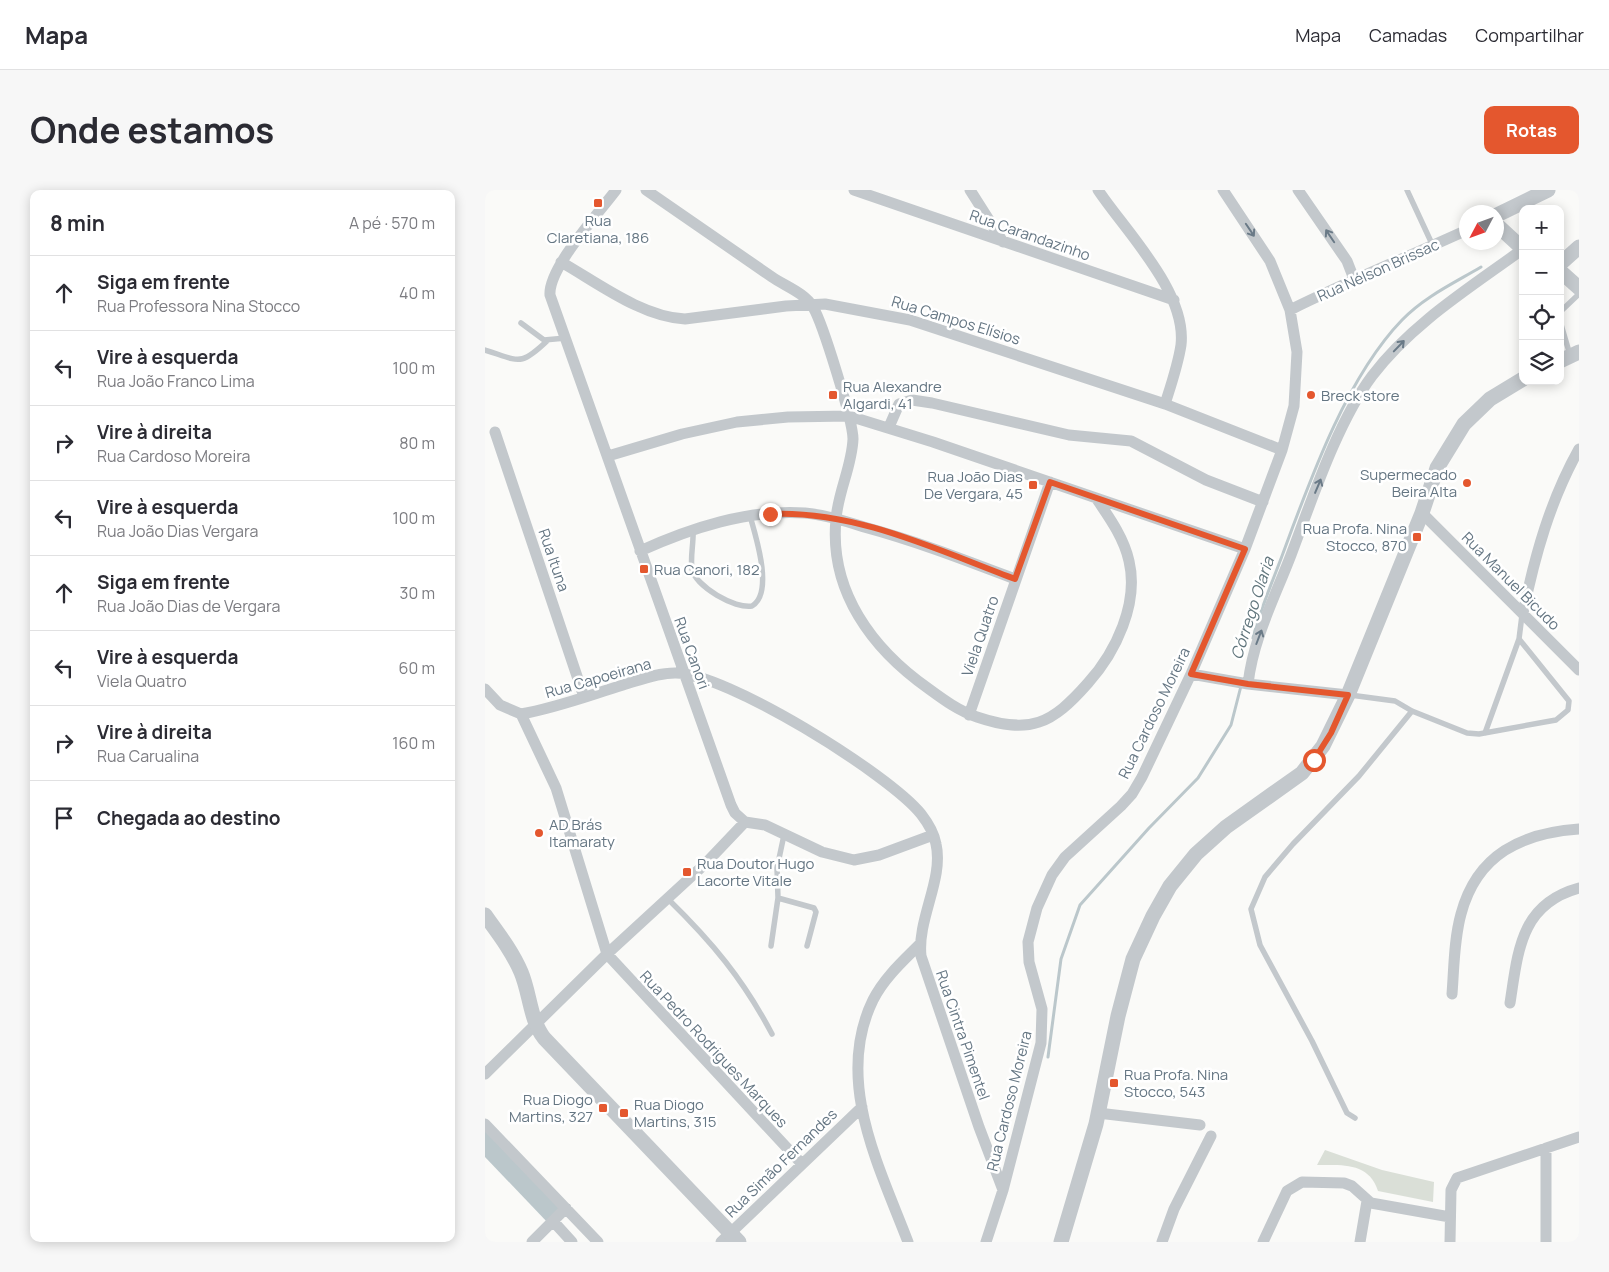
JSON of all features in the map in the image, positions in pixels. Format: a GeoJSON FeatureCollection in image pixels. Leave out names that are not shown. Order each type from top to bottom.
{"type":"FeatureCollection","features":[{"type":"Feature","properties":{"kind":"street","name":"Rua Canori"},"geometry":{"type":"LineString","coordinates":[[617,190],[561,262],[549,287],[550,295],[731,805],[735,813],[745,822]]}},
{"type":"Feature","properties":{"kind":"street"},"geometry":{"type":"LineString","coordinates":[[647,190],[812,304],[829,350],[849,416],[853,443],[836,518],[837,565],[846,593],[858,618],[874,640],[896,664],[947,703],[969,715],[998,724],[1020,727],[1039,723],[1058,713],[1075,698],[1108,658],[1120,632],[1131,584],[1129,561],[1120,536],[1096,498]]}},
{"type":"Feature","properties":{"kind":"street","name":"Rua Carandazinho"},"geometry":{"type":"LineString","coordinates":[[853,190],[1174,300]]}},
{"type":"Feature","properties":{"kind":"street"},"geometry":{"type":"LineString","coordinates":[[970,190],[1003,242]]}},
{"type":"Feature","properties":{"kind":"street"},"geometry":{"type":"LineString","coordinates":[[1098,190],[1159,275],[1174,300],[1180,326],[1181,343],[1165,404]]}},
{"type":"Feature","properties":{"kind":"street","name":"Rua Cardoso Moreira"},"geometry":{"type":"LineString","coordinates":[[986,1242],[1003,1190],[1041,1043],[1042,1009],[1029,962],[1028,942],[1030,927],[1037,908],[1052,875],[1065,857],[1132,794],[1191,674],[1245,549],[1281,450],[1294,406],[1297,352],[1290,310],[1270,261],[1223,190]]}},
{"type":"Feature","properties":{"kind":"street"},"geometry":{"type":"LineString","coordinates":[[1504,212],[1548,190]]}},
{"type":"Feature","properties":{"kind":"street"},"geometry":{"type":"LineString","coordinates":[[1304,192],[1347,261],[1354,278]]}},
{"type":"Feature","properties":{"kind":"street"},"geometry":{"type":"LineString","coordinates":[[1504,232],[1519,245]]}},
{"type":"Feature","properties":{"kind":"street","name":"Rua Nélson Brissac"},"geometry":{"type":"LineString","coordinates":[[1290,310],[1354,278],[1459,234]]}},
{"type":"Feature","properties":{"kind":"street"},"geometry":{"type":"LineString","coordinates":[[1564,262],[1579,247]]}},
{"type":"Feature","properties":{"kind":"street"},"geometry":{"type":"LineString","coordinates":[[1246,684],[1256,646],[1313,498],[1354,406],[1372,377],[1399,344],[1522,250]]}},
{"type":"Feature","properties":{"kind":"street","name":"Rua Campos Elísios"},"geometry":{"type":"LineString","coordinates":[[561,262],[644,309],[670,318],[685,319],[812,304],[841,306],[910,320],[1165,404],[1281,450]]}},
{"type":"Feature","properties":{"kind":"street"},"geometry":{"type":"LineString","coordinates":[[1564,267],[1579,276]]}},
{"type":"Feature","properties":{"kind":"street"},"geometry":{"type":"LineString","coordinates":[[1564,275],[1579,288]]}},
{"type":"Feature","properties":{"kind":"street"},"geometry":{"type":"LineString","coordinates":[[1061,1242],[1099,1113],[1118,1016],[1133,959],[1170,886],[1183,868],[1210,841],[1308,767],[1331,733],[1348,695],[1422,513],[1437,468],[1464,424],[1491,398],[1519,381]]}},
{"type":"Feature","properties":{"kind":"street"},"geometry":{"type":"LineString","coordinates":[[889,427],[899,404],[912,400],[949,406],[1069,435],[1116,438],[1131,441],[1206,480],[1263,502]]}},
{"type":"Feature","properties":{"kind":"street"},"geometry":{"type":"LineString","coordinates":[[608,456],[682,434],[737,422],[788,417],[849,416],[889,427],[1245,549]]}},
{"type":"Feature","properties":{"kind":"street","name":"Rua Ituna"},"geometry":{"type":"LineString","coordinates":[[495,432],[584,697]]}},
{"type":"Feature","properties":{"kind":"street"},"geometry":{"type":"LineString","coordinates":[[1523,613],[1536,553],[1548,514],[1579,449]]}},
{"type":"Feature","properties":{"kind":"street","name":"Viela Quatro"},"geometry":{"type":"LineString","coordinates":[[969,715],[1050,482]]}},
{"type":"Feature","properties":{"kind":"street"},"geometry":{"type":"LineString","coordinates":[[640,551],[693,530],[751,516],[805,513],[836,518],[916,542],[1015,579]]}},
{"type":"Feature","properties":{"kind":"street","name":"Rua Manuel Bicudo"},"geometry":{"type":"LineString","coordinates":[[1422,513],[1579,670]]}},
{"type":"Feature","properties":{"kind":"street","name":"Rua Capoeirana"},"geometry":{"type":"LineString","coordinates":[[521,714],[653,676],[683,673]]}},
{"type":"Feature","properties":{"kind":"street","name":"Rua Cintra Pimentel"},"geometry":{"type":"LineString","coordinates":[[683,673],[743,696],[788,719],[853,758],[920,813],[937,846],[937,862],[920,944],[925,969],[979,1127],[1003,1190]]}},
{"type":"Feature","properties":{"kind":"street"},"geometry":{"type":"LineString","coordinates":[[1191,674],[1246,684],[1348,695]]}},
{"type":"Feature","properties":{"kind":"street"},"geometry":{"type":"LineString","coordinates":[[485,689],[500,705],[521,714],[556,788],[607,954]]}},
{"type":"Feature","properties":{"kind":"street"},"geometry":{"type":"LineString","coordinates":[[485,1074],[536,1026],[607,954],[668,899],[745,822],[765,825],[822,852],[854,860],[865,859],[933,835]]}},
{"type":"Feature","properties":{"kind":"street"},"geometry":{"type":"LineString","coordinates":[[1452,994],[1461,914],[1469,892],[1478,876],[1494,858],[1533,836],[1579,829]]}},
{"type":"Feature","properties":{"kind":"street"},"geometry":{"type":"LineString","coordinates":[[1510,1003],[1523,932],[1551,900],[1565,892],[1579,888]]}},
{"type":"Feature","properties":{"kind":"street"},"geometry":{"type":"LineString","coordinates":[[485,915],[508,948],[521,971],[529,993],[536,1026],[551,1047],[730,1239]]}},
{"type":"Feature","properties":{"kind":"street"},"geometry":{"type":"LineString","coordinates":[[908,1242],[868,1133],[862,1107],[858,1066],[865,1023],[874,999],[885,982],[920,944]]}},
{"type":"Feature","properties":{"kind":"street","name":"Rua Pedro Rodrigues Marques"},"geometry":{"type":"LineString","coordinates":[[607,954],[801,1163]]}},
{"type":"Feature","properties":{"kind":"street","name":"Rua Simão Fernandes"},"geometry":{"type":"LineString","coordinates":[[730,1239],[801,1163],[862,1107]]}},
{"type":"Feature","properties":{"kind":"street"},"geometry":{"type":"LineString","coordinates":[[1099,1113],[1200,1125]]}},
{"type":"Feature","properties":{"kind":"street"},"geometry":{"type":"LineString","coordinates":[[485,1124],[566,1208],[592,1240]]}},
{"type":"Feature","properties":{"kind":"street"},"geometry":{"type":"LineString","coordinates":[[1162,1242],[1171,1215],[1211,1136]]}},
{"type":"Feature","properties":{"kind":"street"},"geometry":{"type":"LineString","coordinates":[[1450,1242],[1451,1185],[1457,1178],[1579,1136]]}},
{"type":"Feature","properties":{"kind":"street"},"geometry":{"type":"LineString","coordinates":[[1546,1148],[1546,1242]]}},
{"type":"Feature","properties":{"kind":"street"},"geometry":{"type":"LineString","coordinates":[[1263,1242],[1277,1211],[1291,1187],[1312,1181],[1344,1183],[1352,1186],[1367,1201],[1375,1204],[1450,1217]]}},
{"type":"Feature","properties":{"kind":"street"},"geometry":{"type":"LineString","coordinates":[[1360,1242],[1367,1201]]}},
{"type":"Feature","properties":{"kind":"street"},"geometry":{"type":"LineString","coordinates":[[533,1242],[566,1208]]}},
{"type":"Feature","properties":{"kind":"street"},"geometry":{"type":"LineString","coordinates":[[553,1221],[572,1242]]}},
{"type":"Feature","properties":{"kind":"lane"},"geometry":{"type":"LineString","coordinates":[[1407,190],[1433,246]]}},
{"type":"Feature","properties":{"kind":"lane"},"geometry":{"type":"LineString","coordinates":[[1564,308],[1579,294]]}},
{"type":"Feature","properties":{"kind":"lane"},"geometry":{"type":"LineString","coordinates":[[521,323],[544,340],[566,338]]}},
{"type":"Feature","properties":{"kind":"lane"},"geometry":{"type":"LineString","coordinates":[[1564,335],[1570,356]]}},
{"type":"Feature","properties":{"kind":"lane"},"geometry":{"type":"LineString","coordinates":[[485,350],[518,361],[531,356],[548,340]]}},
{"type":"Feature","properties":{"kind":"lane"},"geometry":{"type":"LineString","coordinates":[[693,530],[692,564],[694,574],[726,601],[739,607],[752,606],[761,596],[763,580],[751,516]]}},
{"type":"Feature","properties":{"kind":"lane"},"geometry":{"type":"LineString","coordinates":[[1485,733],[1519,639],[1523,613]]}},
{"type":"Feature","properties":{"kind":"lane"},"geometry":{"type":"LineString","coordinates":[[1348,695],[1395,701],[1412,711],[1467,733],[1485,733],[1556,720],[1568,710],[1569,701],[1519,639]]}},
{"type":"Feature","properties":{"kind":"lane"},"geometry":{"type":"LineString","coordinates":[[1355,1118],[1347,1113],[1312,1041],[1260,945],[1251,910],[1265,877],[1293,844],[1359,776],[1412,711]]}},
{"type":"Feature","properties":{"kind":"lane"},"geometry":{"type":"LineString","coordinates":[[771,946],[777,898],[777,868],[784,835]]}},
{"type":"Feature","properties":{"kind":"lane"},"geometry":{"type":"LineString","coordinates":[[777,898],[814,908],[816,912],[807,946]]}},
{"type":"Feature","properties":{"kind":"lane"},"geometry":{"type":"LineString","coordinates":[[668,899],[717,950],[736,974],[772,1034]]}},
{"type":"Feature","properties":{"kind":"shaded area"},"geometry":{"type":"Polygon","coordinates":[[[485,1126],[564,1208],[549,1224],[485,1157],[485,1126]]]}},
{"type":"Feature","properties":{"kind":"shaded area"},"geometry":{"type":"Polygon","coordinates":[[[1325,1150],[1382,1170],[1434,1182],[1433,1202],[1378,1191],[1368,1175],[1354,1167],[1317,1165],[1325,1150]]]}},
{"type":"Feature","properties":{"kind":"waterway","name":"Córrego Olaria"},"geometry":{"type":"LineString","coordinates":[[1253,638],[1266,597],[1331,431],[1364,371],[1382,344],[1402,320],[1420,304],[1481,267]]}},
{"type":"Feature","properties":{"kind":"waterway","name":"Córrego Olaria"},"geometry":{"type":"LineString","coordinates":[[1048,1057],[1061,959],[1080,905],[1149,828],[1198,778],[1231,725],[1241,686]]}},
{"type":"Feature","properties":{"kind":"place","name":"Rua Claretiana, 186"},"geometry":{"type":"Point","coordinates":[598,203]}},
{"type":"Feature","properties":{"kind":"place","name":"Rua Alexandre Algardi, 41"},"geometry":{"type":"Point","coordinates":[833,395]}},
{"type":"Feature","properties":{"kind":"place","name":"Breck store"},"geometry":{"type":"Point","coordinates":[1311,395]}},
{"type":"Feature","properties":{"kind":"place","name":"Supermecado Beira Alta"},"geometry":{"type":"Point","coordinates":[1467,483]}},
{"type":"Feature","properties":{"kind":"place","name":"Rua João Dias De Vergara, 45"},"geometry":{"type":"Point","coordinates":[1033,485]}},
{"type":"Feature","properties":{"kind":"place","name":"Rua Profa. Nina Stocco, 870"},"geometry":{"type":"Point","coordinates":[1417,537]}},
{"type":"Feature","properties":{"kind":"place","name":"Rua Canori, 182"},"geometry":{"type":"Point","coordinates":[644,569]}},
{"type":"Feature","properties":{"kind":"place","name":"AD Brás Itamaraty"},"geometry":{"type":"Point","coordinates":[539,833]}},
{"type":"Feature","properties":{"kind":"place","name":"Rua Doutor Hugo Lacorte Vitale"},"geometry":{"type":"Point","coordinates":[687,872]}},
{"type":"Feature","properties":{"kind":"place","name":"Rua Profa. Nina Stocco, 543"},"geometry":{"type":"Point","coordinates":[1114,1083]}},
{"type":"Feature","properties":{"kind":"place","name":"Rua Diogo Martins, 327"},"geometry":{"type":"Point","coordinates":[603,1108]}},
{"type":"Feature","properties":{"kind":"place","name":"Rua Diogo Martins, 315"},"geometry":{"type":"Point","coordinates":[624,1113]}},
{"type":"Feature","properties":{"kind":"route"},"geometry":{"type":"LineString","coordinates":[[770,514],[805,513],[836,518],[916,542],[1015,579],[1050,482],[1245,549],[1191,674],[1248,684],[1348,695],[1331,733],[1314,760]]}}]}
